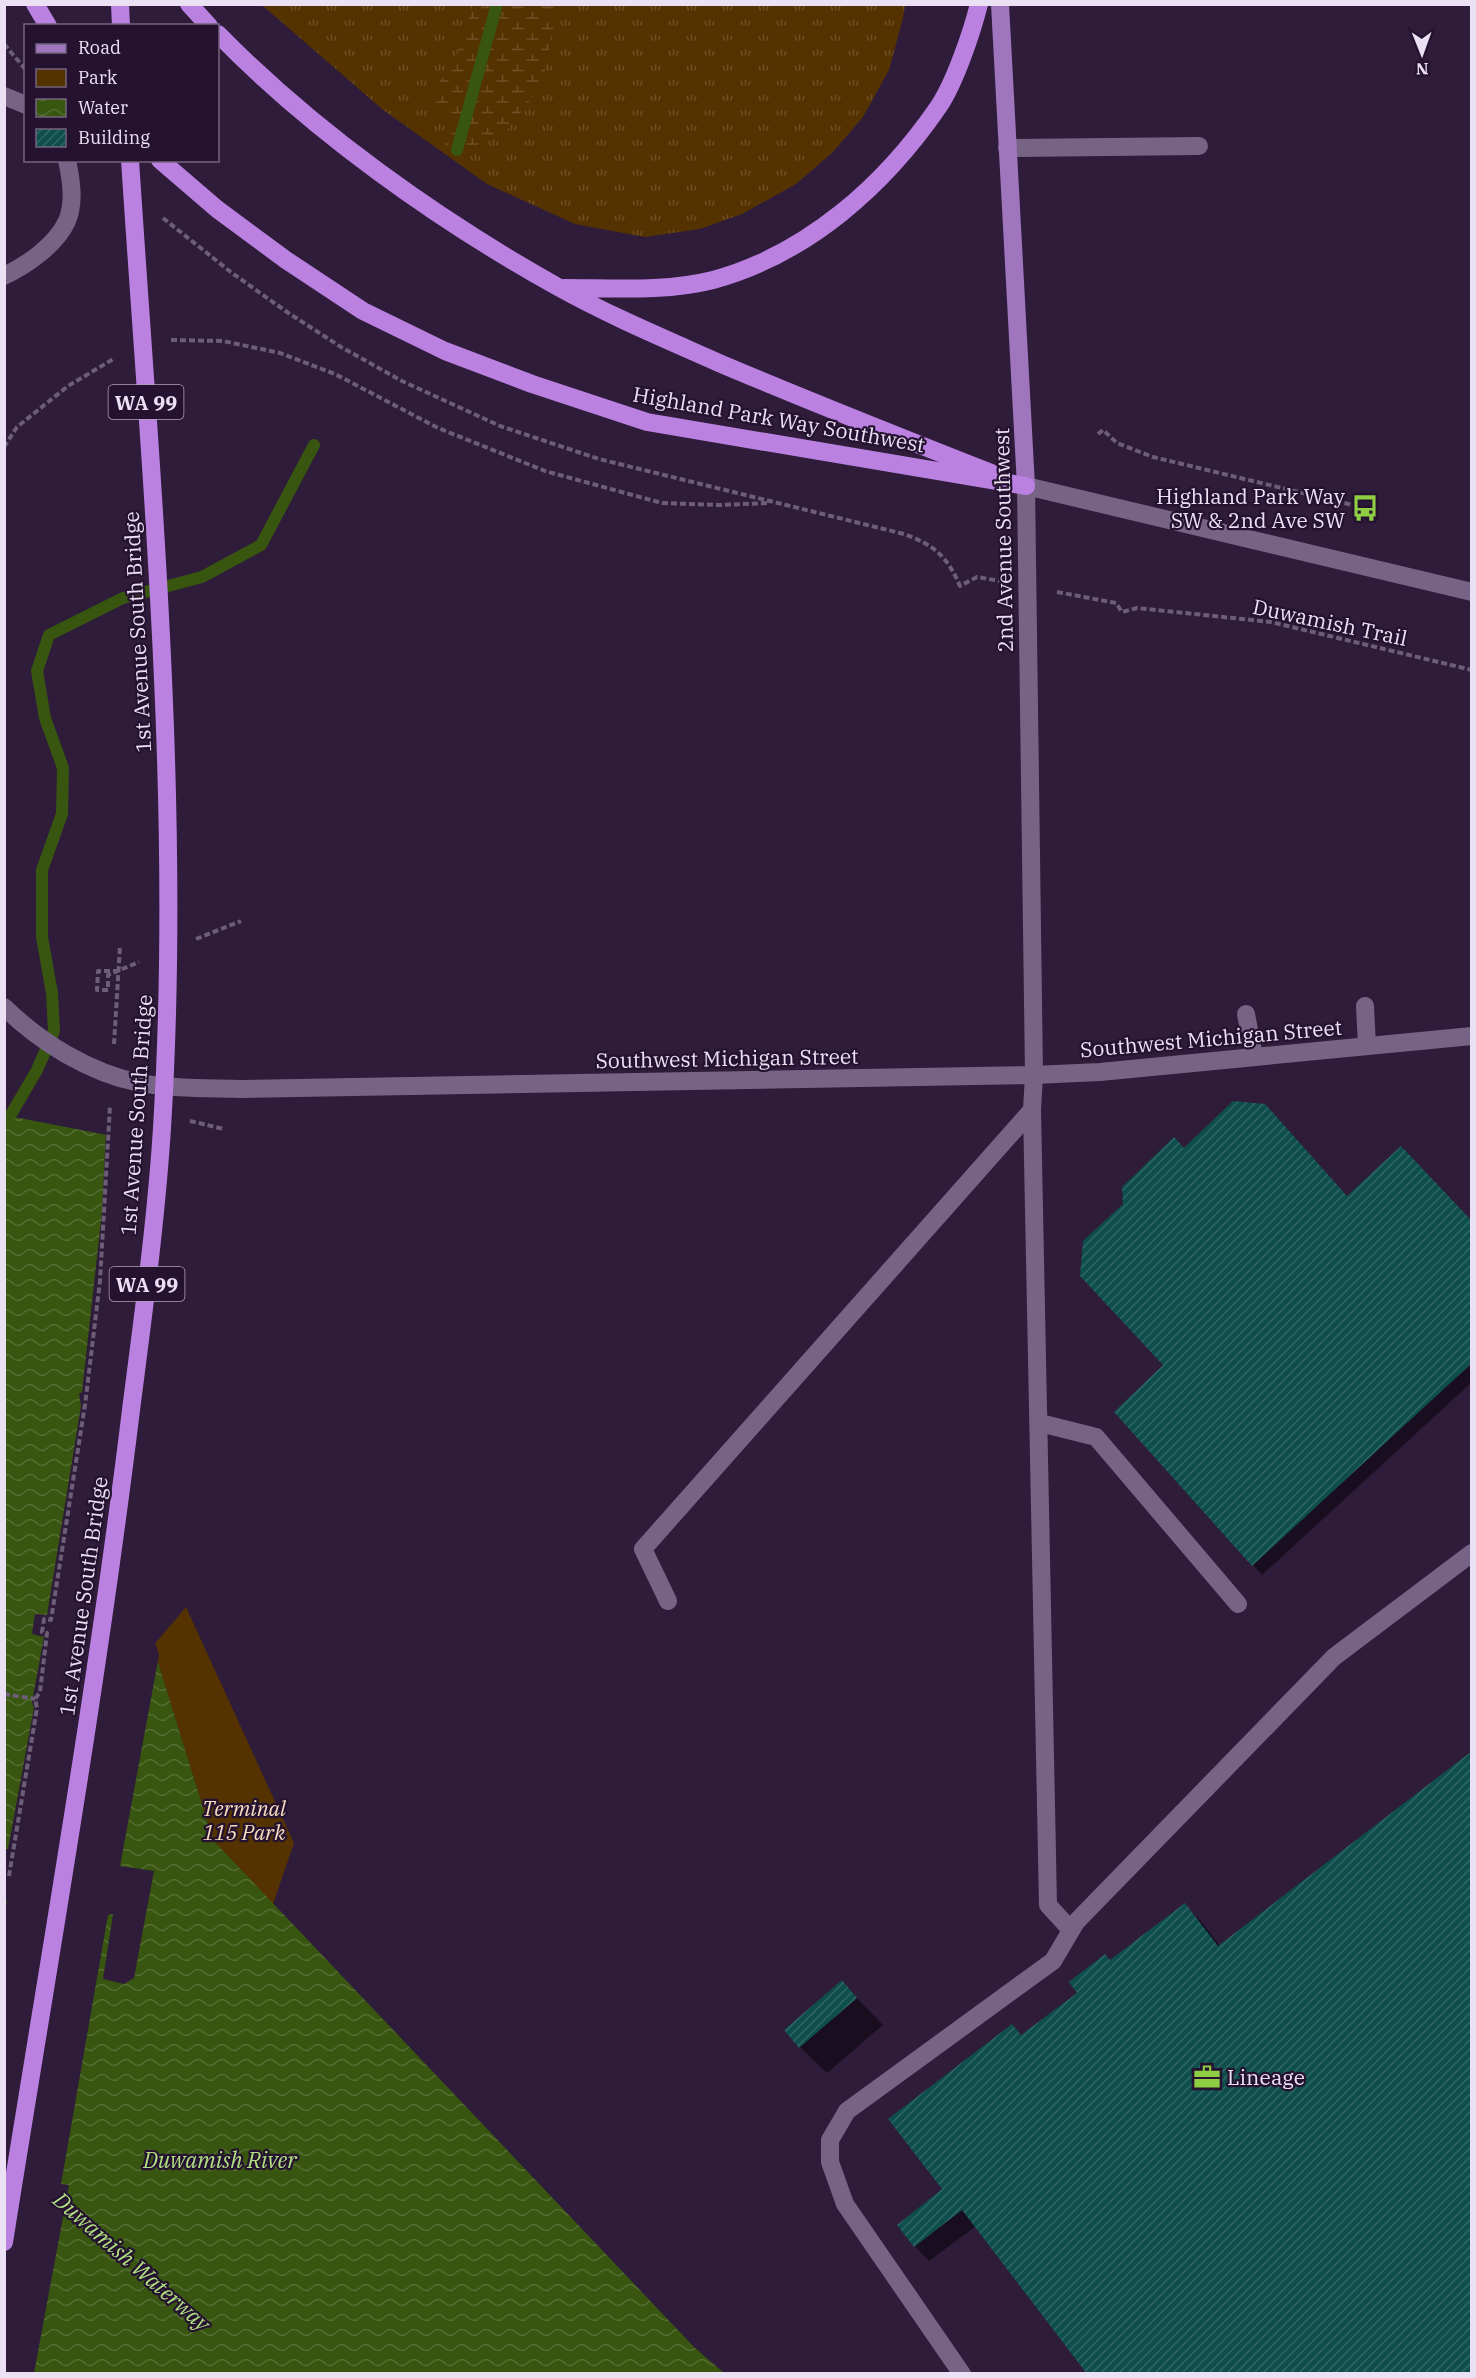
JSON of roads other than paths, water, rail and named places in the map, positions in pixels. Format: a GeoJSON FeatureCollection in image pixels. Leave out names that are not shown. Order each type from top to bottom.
{"type":"FeatureCollection","features":[{"type":"Feature","properties":{"kind":"highway"},"geometry":{"type":"LineString","coordinates":[[35,4],[47,24]]}},
{"type":"Feature","properties":{"kind":"highway"},"geometry":{"type":"LineString","coordinates":[[120,4],[121,24]]}},
{"type":"Feature","properties":{"kind":"highway"},"geometry":{"type":"LineString","coordinates":[[189,4],[207,24]]}},
{"type":"Feature","properties":{"kind":"highway"},"geometry":{"type":"LineString","coordinates":[[560,288],[659,287],[712,280],[764,262],[826,226],[870,189],[940,104],[958,67],[979,4]]}},
{"type":"Feature","properties":{"kind":"highway","name":"Highland Park Way Southwest"},"geometry":{"type":"LineString","coordinates":[[219,35],[241,57],[350,150],[458,228],[560,288],[671,342],[809,401],[1026,486]]}},
{"type":"Feature","properties":{"kind":"highway","name":"1st Avenue South Bridge"},"geometry":{"type":"LineString","coordinates":[[4,2242],[111,1574],[147,1281],[162,1129],[169,936],[167,776],[162,644],[130,162]]}},
{"type":"Feature","properties":{"kind":"highway","name":"Highland Park Way Southwest"},"geometry":{"type":"LineString","coordinates":[[162,162],[251,234],[363,311],[456,355],[532,384],[647,422],[1026,486]]}},
{"type":"Feature","properties":{"kind":"main road","name":"2nd Avenue Southwest"},"geometry":{"type":"LineString","coordinates":[[1000,4],[1026,486]]}},
{"type":"Feature","properties":{"kind":"street"},"geometry":{"type":"LineString","coordinates":[[4,96],[24,104]]}},
{"type":"Feature","properties":{"kind":"street"},"geometry":{"type":"LineString","coordinates":[[1007,148],[1199,146]]}},
{"type":"Feature","properties":{"kind":"street"},"geometry":{"type":"LineString","coordinates":[[4,276],[24,267],[31,261],[51,242],[67,220],[72,187],[67,162]]}},
{"type":"Feature","properties":{"kind":"street","name":"Highland Park Way Southwest"},"geometry":{"type":"LineString","coordinates":[[1026,486],[1472,592]]}},
{"type":"Feature","properties":{"kind":"street","name":"2nd Avenue Southwest"},"geometry":{"type":"LineString","coordinates":[[1026,486],[1034,1075],[1032,1110],[1048,1905],[1071,1930]]}},
{"type":"Feature","properties":{"kind":"street","name":"Southwest Michigan Street"},"geometry":{"type":"LineString","coordinates":[[4,1006],[23,1025],[62,1051],[100,1071],[140,1083],[186,1088],[1034,1075],[1100,1072],[1472,1036]]}},
{"type":"Feature","properties":{"kind":"street"},"geometry":{"type":"LineString","coordinates":[[1365,1006],[1367,1046]]}},
{"type":"Feature","properties":{"kind":"street"},"geometry":{"type":"LineString","coordinates":[[1246,1014],[1254,1057]]}},
{"type":"Feature","properties":{"kind":"street"},"geometry":{"type":"LineString","coordinates":[[668,1601],[643,1549],[1032,1110]]}},
{"type":"Feature","properties":{"kind":"street"},"geometry":{"type":"LineString","coordinates":[[1040,1423],[1096,1437],[1238,1604]]}},
{"type":"Feature","properties":{"kind":"street"},"geometry":{"type":"LineString","coordinates":[[962,2373],[845,2204],[830,2162],[830,2140],[847,2111],[1053,1961],[1076,1922],[1334,1657],[1472,1553]]}},
{"type":"Feature","properties":{"kind":"water","name":"Duwamish River"},"geometry":{"type":"Polygon","coordinates":[[[4,1115],[179,1149],[136,1591],[213,1840],[694,2347],[724,2373],[5,2373],[4,1115]]]}},
{"type":"Feature","properties":{"kind":"waterway"},"geometry":{"type":"LineString","coordinates":[[457,150],[497,4]]}},
{"type":"Feature","properties":{"kind":"waterway"},"geometry":{"type":"LineString","coordinates":[[10,1116],[37,1070],[54,1031],[52,993],[42,937],[42,870],[62,814],[63,768],[45,718],[37,671],[49,635],[123,598],[202,577],[261,545],[314,445]]}},
{"type":"Feature","properties":{"kind":"place","name":"Highland Park Way SW & 2nd Ave SW"},"geometry":{"type":"Point","coordinates":[1365,508]}},
{"type":"Feature","properties":{"kind":"place","name":"Lineage"},"geometry":{"type":"Point","coordinates":[1207,2077]}},
{"type":"Feature","properties":{"kind":"park label","name":"Terminal 115 Park"},"geometry":{"type":"Point","coordinates":[244,1820]}},
{"type":"Feature","properties":{"kind":"water label","name":"Duwamish Waterway"},"geometry":{"type":"Point","coordinates":[132,2261]}}]}
